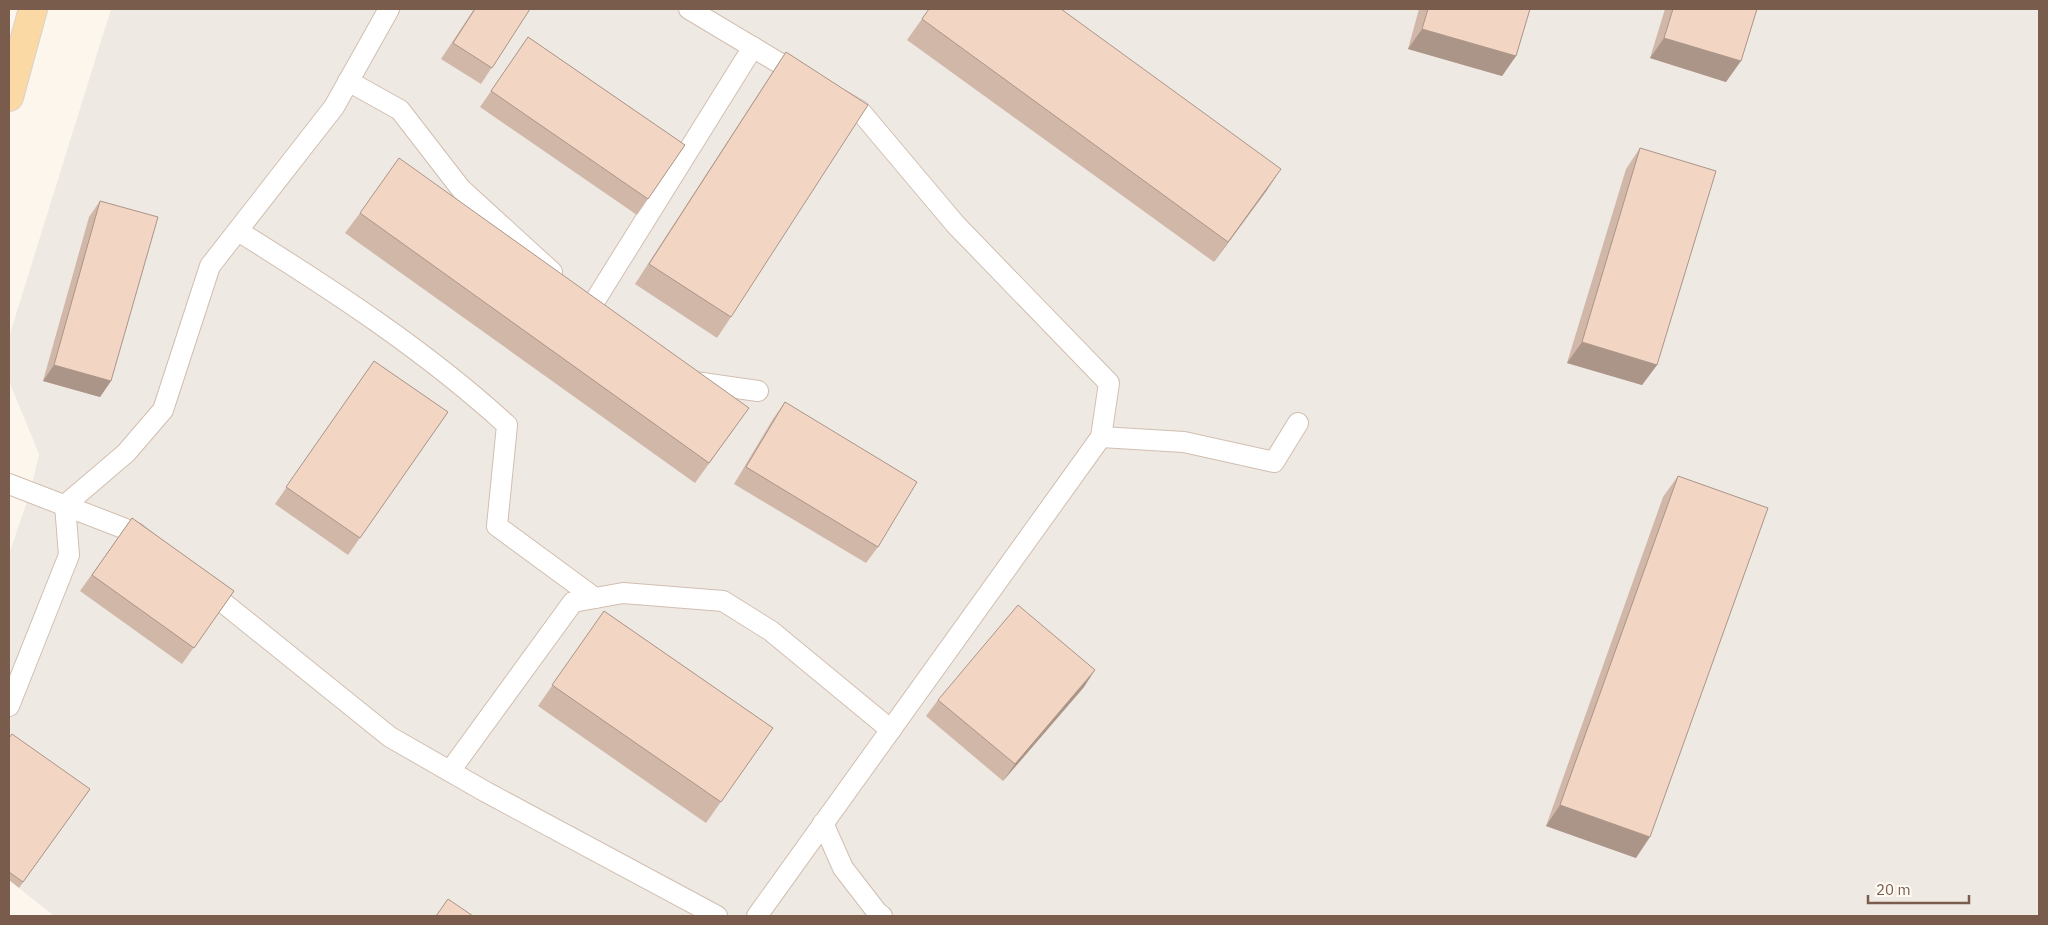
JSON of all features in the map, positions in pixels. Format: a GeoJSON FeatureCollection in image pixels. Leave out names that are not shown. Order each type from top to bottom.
{"type":"FeatureCollection","features":[{"type":"Feature","properties":{"kind":"main road"},"geometry":{"type":"LineString","coordinates":[[9,97],[33,9]]}},
{"type":"Feature","properties":{"kind":"lane"},"geometry":{"type":"LineString","coordinates":[[65,506],[126,452],[163,410],[210,266],[334,107],[390,9]]}},
{"type":"Feature","properties":{"kind":"lane"},"geometry":{"type":"LineString","coordinates":[[689,9],[860,111],[956,225],[1109,383],[1100,437],[823,823],[771,907],[756,916]]}},
{"type":"Feature","properties":{"kind":"lane"},"geometry":{"type":"LineString","coordinates":[[579,296],[753,47]]}},
{"type":"Feature","properties":{"kind":"lane"},"geometry":{"type":"LineString","coordinates":[[348,81],[400,110],[461,189],[606,320]]}},
{"type":"Feature","properties":{"kind":"lane"},"geometry":{"type":"LineString","coordinates":[[238,231],[334,291],[466,387],[507,424],[497,526],[595,598]]}},
{"type":"Feature","properties":{"kind":"lane"},"geometry":{"type":"LineString","coordinates":[[674,378],[758,391]]}},
{"type":"Feature","properties":{"kind":"lane"},"geometry":{"type":"LineString","coordinates":[[1100,437],[1184,442],[1274,462],[1298,423]]}},
{"type":"Feature","properties":{"kind":"lane"},"geometry":{"type":"LineString","coordinates":[[9,484],[136,533],[159,551]]}},
{"type":"Feature","properties":{"kind":"lane"},"geometry":{"type":"LineString","coordinates":[[9,706],[69,555],[65,506]]}},
{"type":"Feature","properties":{"kind":"lane"},"geometry":{"type":"LineString","coordinates":[[190,576],[390,737],[717,916]]}},
{"type":"Feature","properties":{"kind":"lane"},"geometry":{"type":"LineString","coordinates":[[450,771],[573,602],[623,593],[723,601],[771,631],[891,730]]}},
{"type":"Feature","properties":{"kind":"lane"},"geometry":{"type":"LineString","coordinates":[[823,823],[842,868],[882,916]]}},
{"type":"Feature","properties":{"kind":"shaded area"},"geometry":{"type":"Polygon","coordinates":[[[111,9],[2039,9],[2039,916],[54,916],[19,888],[9,740],[9,554],[30,493],[39,454],[9,381],[9,337],[111,9]]]}},
{"type":"Feature","properties":{"kind":"building"},"geometry":{"type":"Polygon","coordinates":[[[475,9],[530,9],[492,68],[453,43],[475,9]]]}},
{"type":"Feature","properties":{"kind":"building"},"geometry":{"type":"Polygon","coordinates":[[[929,9],[1061,9],[1281,169],[1228,242],[922,19],[929,9]]]}},
{"type":"Feature","properties":{"kind":"building"},"geometry":{"type":"Polygon","coordinates":[[[1428,9],[1530,9],[1516,56],[1422,29],[1428,9]]]}},
{"type":"Feature","properties":{"kind":"building"},"geometry":{"type":"Polygon","coordinates":[[[1673,9],[1757,9],[1741,61],[1664,38],[1673,9]]]}},
{"type":"Feature","properties":{"kind":"building"},"geometry":{"type":"Polygon","coordinates":[[[528,37],[685,145],[648,199],[491,91],[528,37]]]}},
{"type":"Feature","properties":{"kind":"building"},"geometry":{"type":"Polygon","coordinates":[[[786,52],[868,105],[731,317],[649,264],[786,52]]]}},
{"type":"Feature","properties":{"kind":"building"},"geometry":{"type":"Polygon","coordinates":[[[1640,148],[1716,171],[1657,365],[1582,342],[1640,148]]]}},
{"type":"Feature","properties":{"kind":"building"},"geometry":{"type":"Polygon","coordinates":[[[399,158],[749,408],[709,463],[360,213],[399,158]]]}},
{"type":"Feature","properties":{"kind":"building"},"geometry":{"type":"Polygon","coordinates":[[[100,201],[158,217],[111,381],[54,365],[100,201]]]}},
{"type":"Feature","properties":{"kind":"building"},"geometry":{"type":"Polygon","coordinates":[[[374,361],[448,412],[360,538],[286,487],[374,361]]]}},
{"type":"Feature","properties":{"kind":"building"},"geometry":{"type":"Polygon","coordinates":[[[785,402],[917,482],[878,547],[746,467],[785,402]]]}},
{"type":"Feature","properties":{"kind":"building"},"geometry":{"type":"Polygon","coordinates":[[[1678,476],[1768,508],[1650,837],[1560,805],[1678,476]]]}},
{"type":"Feature","properties":{"kind":"building"},"geometry":{"type":"Polygon","coordinates":[[[132,518],[234,591],[194,648],[92,575],[132,518]]]}},
{"type":"Feature","properties":{"kind":"building"},"geometry":{"type":"Polygon","coordinates":[[[1018,605],[1095,670],[1015,764],[938,700],[1018,605]]]}},
{"type":"Feature","properties":{"kind":"building"},"geometry":{"type":"Polygon","coordinates":[[[604,611],[773,728],[721,802],[552,685],[604,611]]]}},
{"type":"Feature","properties":{"kind":"building"},"geometry":{"type":"Polygon","coordinates":[[[12,734],[90,789],[23,882],[9,872],[9,738],[12,734]]]}},
{"type":"Feature","properties":{"kind":"building"},"geometry":{"type":"Polygon","coordinates":[[[448,899],[473,916],[436,916],[448,899]]]}}]}
